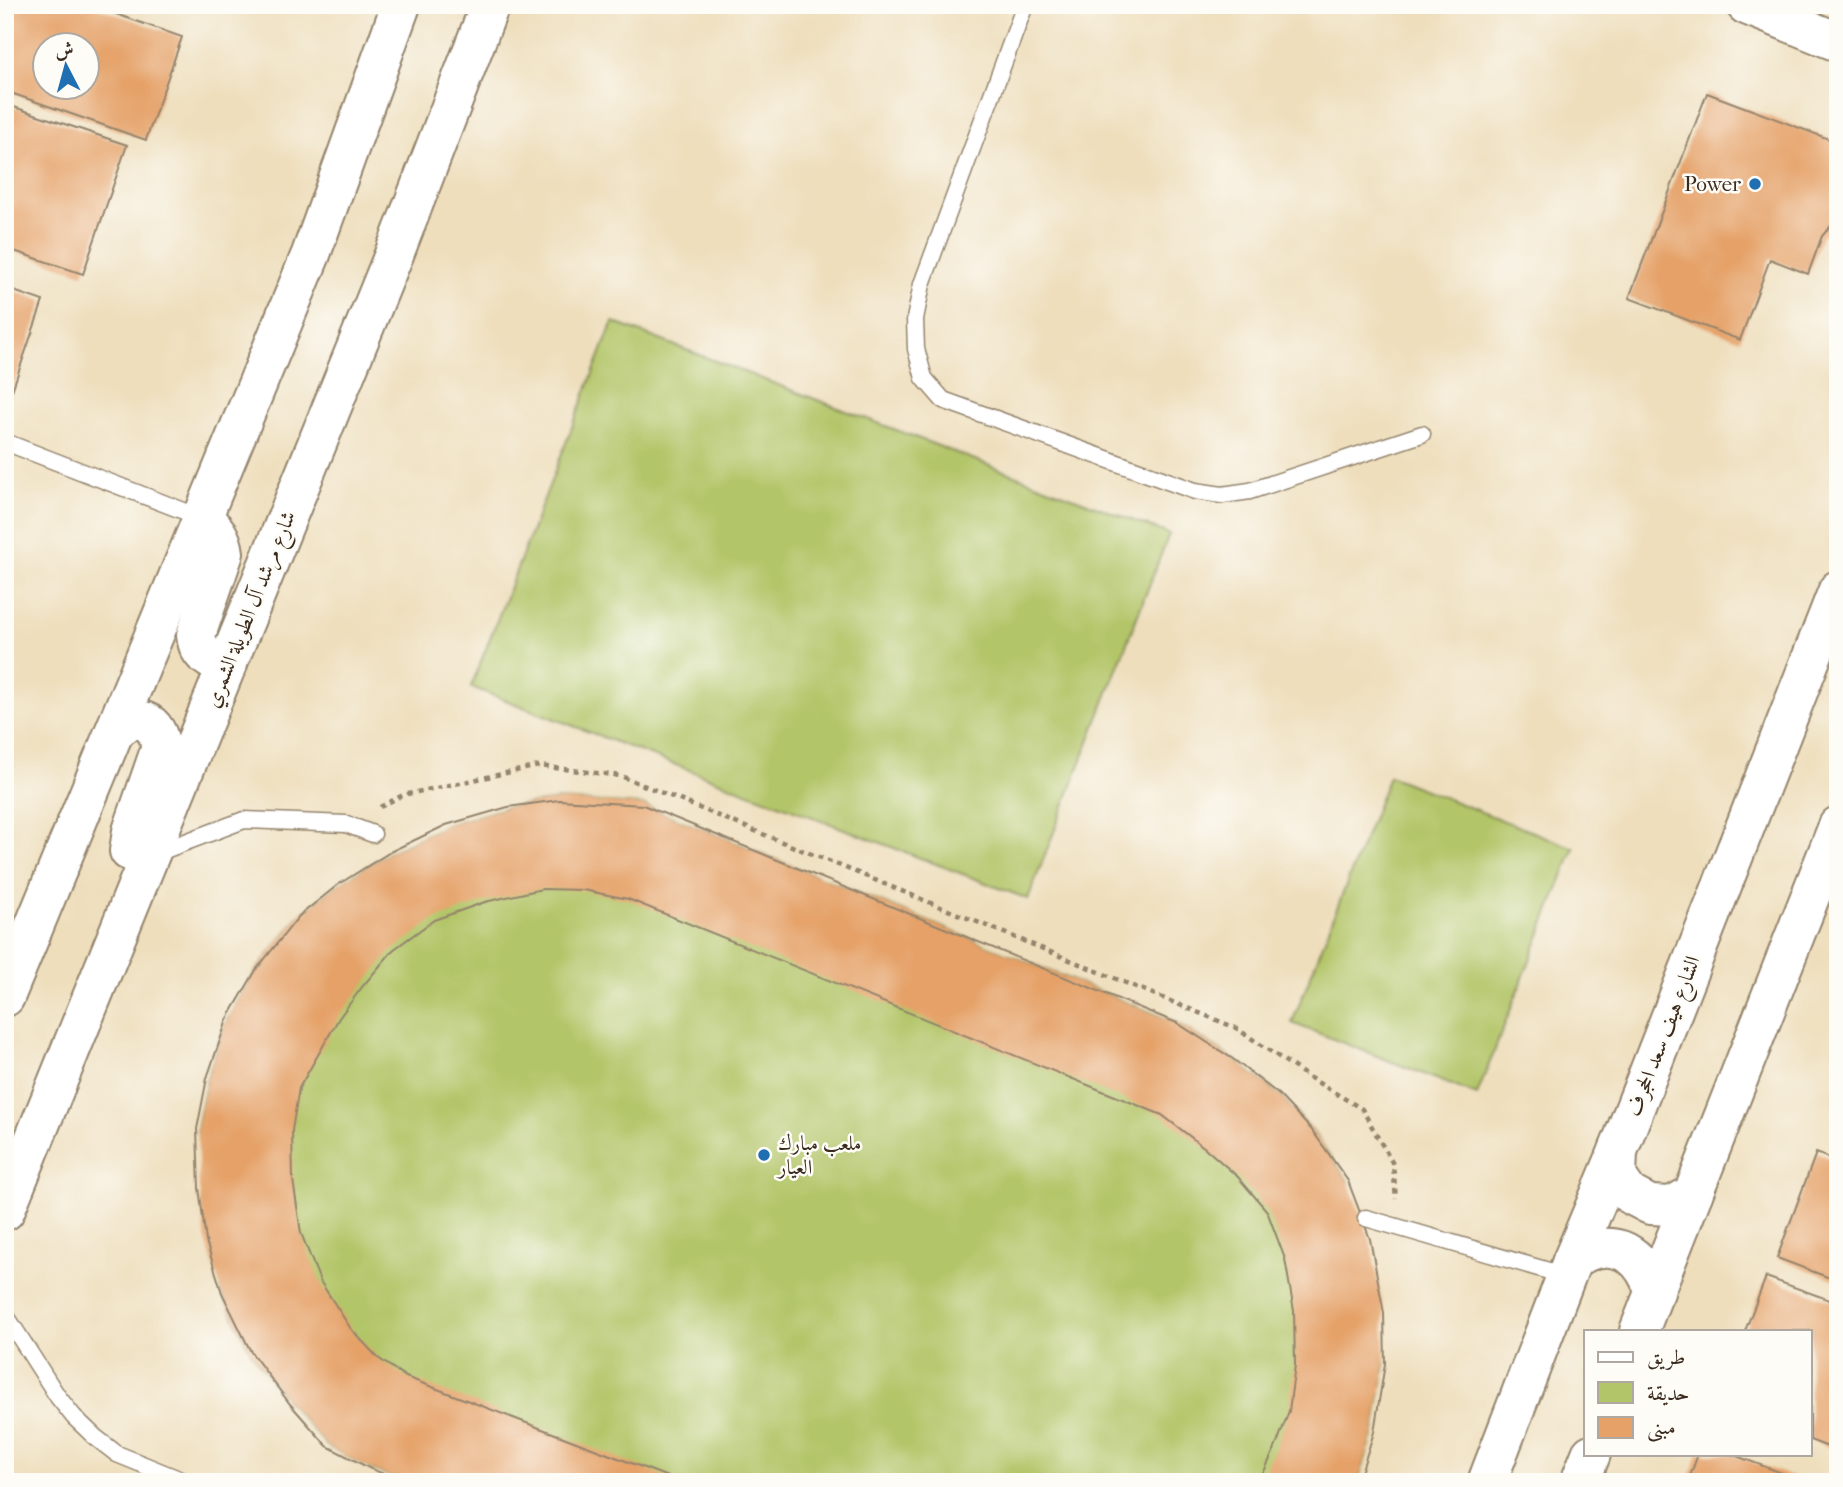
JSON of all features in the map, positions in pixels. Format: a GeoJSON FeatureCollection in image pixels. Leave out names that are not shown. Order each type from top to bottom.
{"type":"FeatureCollection","features":[{"type":"Feature","properties":{"kind":"main road"},"geometry":{"type":"LineString","coordinates":[[5,997],[311,254],[401,5]]}},
{"type":"Feature","properties":{"kind":"main road","name":"شارع مرشد آل الطويلة الشمري"},"geometry":{"type":"LineString","coordinates":[[5,1211],[395,252],[490,5]]}},
{"type":"Feature","properties":{"kind":"main road"},"geometry":{"type":"LineString","coordinates":[[1746,5],[1838,42]]}},
{"type":"Feature","properties":{"kind":"main road"},"geometry":{"type":"LineString","coordinates":[[202,518],[218,534],[224,553],[196,635],[197,643],[207,658],[228,664]]}},
{"type":"Feature","properties":{"kind":"main road","name":"الشارع هيف سعد الحجرف"},"geometry":{"type":"LineString","coordinates":[[1487,1482],[1838,590]]}},
{"type":"Feature","properties":{"kind":"main road"},"geometry":{"type":"LineString","coordinates":[[114,733],[121,724],[139,719],[149,723],[160,740],[160,750],[129,844],[132,870],[143,870]]}},
{"type":"Feature","properties":{"kind":"main road"},"geometry":{"type":"LineString","coordinates":[[1639,1330],[1838,826]]}},
{"type":"Feature","properties":{"kind":"main road"},"geometry":{"type":"LineString","coordinates":[[1618,1151],[1617,1177],[1629,1194],[1650,1205],[1672,1206],[1693,1194]]}},
{"type":"Feature","properties":{"kind":"main road"},"geometry":{"type":"LineString","coordinates":[[1569,1269],[1584,1252],[1616,1248],[1631,1255],[1645,1270],[1655,1292]]}},
{"type":"Feature","properties":{"kind":"main road"},"geometry":{"type":"LineString","coordinates":[[1580,1482],[1590,1456]]}},
{"type":"Feature","properties":{"kind":"lane"},"geometry":{"type":"LineString","coordinates":[[1026,5],[922,284],[915,319],[916,349],[924,379],[943,400],[1195,491],[1222,495],[1250,491],[1422,434]]}},
{"type":"Feature","properties":{"kind":"lane"},"geometry":{"type":"LineString","coordinates":[[5,442],[202,518]]}},
{"type":"Feature","properties":{"kind":"lane"},"geometry":{"type":"LineString","coordinates":[[143,870],[243,820],[346,824],[373,834]]}},
{"type":"Feature","properties":{"kind":"lane"},"geometry":{"type":"LineString","coordinates":[[1366,1218],[1569,1269]]}},
{"type":"Feature","properties":{"kind":"lane"},"geometry":{"type":"LineString","coordinates":[[5,1314],[58,1397],[95,1437],[117,1454],[186,1482]]}},
{"type":"Feature","properties":{"kind":"path"},"geometry":{"type":"LineString","coordinates":[[346,824],[403,795],[539,766],[621,776],[1236,1028],[1362,1109],[1393,1164],[1398,1227]]}},
{"type":"Feature","properties":{"kind":"green space"},"geometry":{"type":"Polygon","coordinates":[[[613,322],[1169,534],[1028,899],[471,687],[613,322]]]}},
{"type":"Feature","properties":{"kind":"green space"},"geometry":{"type":"Polygon","coordinates":[[[1389,776],[1574,848],[1477,1095],[1292,1023],[1389,776]]]}},
{"type":"Feature","properties":{"kind":"green space","name":"ملعب مبارك العيار"},"geometry":{"type":"Polygon","coordinates":[[[559,800],[643,805],[1177,1023],[1233,1059],[1278,1094],[1311,1129],[1348,1181],[1385,1364],[1374,1432],[1358,1482],[405,1482],[371,1469],[327,1446],[290,1404],[251,1352],[222,1293],[197,1129],[207,1078],[227,1020],[256,970],[299,916],[339,884],[392,851],[446,825],[508,807],[559,800]]]}},
{"type":"Feature","properties":{"kind":"building"},"geometry":{"type":"Polygon","coordinates":[[[5,5],[90,5],[182,37],[146,140],[37,102],[102,102],[102,32],[32,32],[32,100],[5,91],[5,5]]]}},
{"type":"Feature","properties":{"kind":"building","name":"Power"},"geometry":{"type":"Polygon","coordinates":[[[1707,93],[1829,139],[1838,149],[1838,218],[1822,236],[1808,274],[1770,259],[1740,340],[1629,298],[1707,93]]]}},
{"type":"Feature","properties":{"kind":"building"},"geometry":{"type":"Polygon","coordinates":[[[5,104],[127,145],[83,274],[5,248],[5,104]]]}},
{"type":"Feature","properties":{"kind":"building"},"geometry":{"type":"Polygon","coordinates":[[[5,288],[43,301],[6,408],[5,408],[5,288]]]}},
{"type":"Feature","properties":{"kind":"building"},"geometry":{"type":"Polygon","coordinates":[[[559,800],[643,805],[1177,1023],[1233,1059],[1278,1094],[1311,1129],[1348,1181],[1370,1239],[1384,1313],[1385,1364],[1374,1432],[1358,1482],[1259,1482],[1289,1411],[1295,1365],[1294,1311],[1285,1259],[1267,1211],[1238,1177],[1162,1115],[628,899],[583,890],[542,889],[485,902],[434,920],[393,950],[362,987],[339,1018],[299,1088],[292,1130],[293,1180],[301,1233],[320,1281],[351,1329],[378,1358],[406,1377],[681,1482],[405,1482],[371,1469],[327,1446],[290,1404],[251,1352],[222,1293],[206,1241],[199,1188],[197,1129],[207,1078],[227,1020],[256,970],[299,916],[339,884],[392,851],[446,825],[508,807],[559,800]]]}},
{"type":"Feature","properties":{"kind":"building"},"geometry":{"type":"Polygon","coordinates":[[[1816,1153],[1838,1161],[1838,1281],[1777,1258],[1816,1153]]]}},
{"type":"Feature","properties":{"kind":"building"},"geometry":{"type":"Polygon","coordinates":[[[1766,1277],[1838,1303],[1838,1451],[1812,1441],[1812,1330],[1745,1330],[1766,1277]]]}},
{"type":"Feature","properties":{"kind":"building"},"geometry":{"type":"Polygon","coordinates":[[[1697,1456],[1736,1456],[1806,1482],[1688,1482],[1697,1456]]]}},
{"type":"Feature","properties":{"kind":"place","name":"Power"},"geometry":{"type":"Point","coordinates":[1755,184]}},
{"type":"Feature","properties":{"kind":"place","name":"ملعب مبارك العيار"},"geometry":{"type":"Point","coordinates":[764,1155]}}]}
